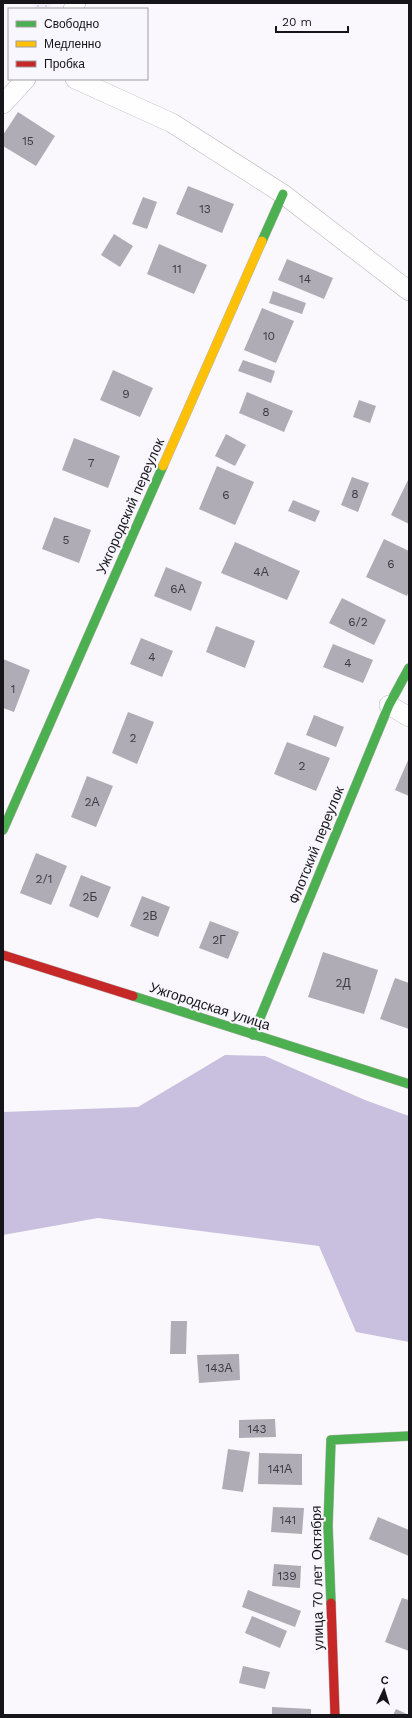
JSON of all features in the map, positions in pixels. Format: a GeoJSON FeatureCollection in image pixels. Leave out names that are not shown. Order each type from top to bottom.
{"type":"FeatureCollection","features":[{"type":"Feature","properties":{"kind":"street"},"geometry":{"type":"LineString","coordinates":[[3,104],[25,80]]}},
{"type":"Feature","properties":{"kind":"street"},"geometry":{"type":"LineString","coordinates":[[77,80],[172,122],[283,194],[409,291]]}},
{"type":"Feature","properties":{"kind":"street","name":"Ужгородский переулок"},"geometry":{"type":"LineString","coordinates":[[3,830],[283,194]]}},
{"type":"Feature","properties":{"kind":"street","name":"Флотский переулок"},"geometry":{"type":"LineString","coordinates":[[254,1035],[389,705],[409,668]]}},
{"type":"Feature","properties":{"kind":"street"},"geometry":{"type":"LineString","coordinates":[[389,705],[409,717]]}},
{"type":"Feature","properties":{"kind":"street","name":"Ужгородская улица"},"geometry":{"type":"LineString","coordinates":[[3,955],[409,1084]]}},
{"type":"Feature","properties":{"kind":"street","name":"улица 70 лет Октября"},"geometry":{"type":"LineString","coordinates":[[335,1715],[328,1526],[331,1440],[409,1436]]}},
{"type":"Feature","properties":{"kind":"shaded area"},"geometry":{"type":"Polygon","coordinates":[[[31,3],[52,3],[49,8],[36,8],[31,3]]]}},
{"type":"Feature","properties":{"kind":"shaded area"},"geometry":{"type":"Polygon","coordinates":[[[225,1055],[265,1056],[365,1100],[409,1116],[409,1342],[356,1332],[319,1246],[98,1218],[3,1235],[3,1112],[138,1107],[225,1055]]]}},
{"type":"Feature","properties":{"kind":"building"},"geometry":{"type":"Polygon","coordinates":[[[18,112],[55,136],[36,166],[3,146],[3,135],[18,112]]]}},
{"type":"Feature","properties":{"kind":"building"},"geometry":{"type":"Polygon","coordinates":[[[188,186],[234,204],[222,233],[176,214],[188,186]]]}},
{"type":"Feature","properties":{"kind":"building"},"geometry":{"type":"Polygon","coordinates":[[[143,197],[157,202],[147,229],[132,224],[143,197]]]}},
{"type":"Feature","properties":{"kind":"building"},"geometry":{"type":"Polygon","coordinates":[[[114,234],[133,246],[120,267],[101,255],[114,234]]]}},
{"type":"Feature","properties":{"kind":"building"},"geometry":{"type":"Polygon","coordinates":[[[159,244],[207,265],[194,294],[147,274],[159,244]]]}},
{"type":"Feature","properties":{"kind":"building"},"geometry":{"type":"Polygon","coordinates":[[[287,259],[333,278],[324,299],[278,280],[287,259]]]}},
{"type":"Feature","properties":{"kind":"building"},"geometry":{"type":"Polygon","coordinates":[[[273,291],[306,303],[302,314],[269,303],[273,291]]]}},
{"type":"Feature","properties":{"kind":"building"},"geometry":{"type":"Polygon","coordinates":[[[262,308],[294,321],[276,363],[244,350],[262,308]]]}},
{"type":"Feature","properties":{"kind":"building"},"geometry":{"type":"Polygon","coordinates":[[[243,360],[275,371],[271,383],[238,371],[243,360]]]}},
{"type":"Feature","properties":{"kind":"building"},"geometry":{"type":"Polygon","coordinates":[[[113,370],[153,388],[140,417],[100,400],[113,370]]]}},
{"type":"Feature","properties":{"kind":"building"},"geometry":{"type":"Polygon","coordinates":[[[247,392],[293,411],[284,432],[239,413],[247,392]]]}},
{"type":"Feature","properties":{"kind":"building"},"geometry":{"type":"Polygon","coordinates":[[[359,400],[376,406],[370,423],[353,417],[359,400]]]}},
{"type":"Feature","properties":{"kind":"building"},"geometry":{"type":"Polygon","coordinates":[[[226,434],[246,445],[235,466],[215,456],[226,434]]]}},
{"type":"Feature","properties":{"kind":"building"},"geometry":{"type":"Polygon","coordinates":[[[74,438],[120,456],[108,488],[62,470],[74,438]]]}},
{"type":"Feature","properties":{"kind":"building"},"geometry":{"type":"Polygon","coordinates":[[[217,466],[254,482],[235,525],[199,509],[217,466]]]}},
{"type":"Feature","properties":{"kind":"building"},"geometry":{"type":"Polygon","coordinates":[[[352,477],[369,483],[358,512],[341,505],[352,477]]]}},
{"type":"Feature","properties":{"kind":"building"},"geometry":{"type":"Polygon","coordinates":[[[409,478],[409,524],[391,515],[409,478]]]}},
{"type":"Feature","properties":{"kind":"building"},"geometry":{"type":"Polygon","coordinates":[[[293,500],[320,511],[315,522],[288,511],[293,500]]]}},
{"type":"Feature","properties":{"kind":"building"},"geometry":{"type":"Polygon","coordinates":[[[54,517],[91,530],[79,563],[42,549],[54,517]]]}},
{"type":"Feature","properties":{"kind":"building"},"geometry":{"type":"Polygon","coordinates":[[[384,539],[409,551],[409,591],[407,596],[366,577],[384,539]]]}},
{"type":"Feature","properties":{"kind":"building"},"geometry":{"type":"Polygon","coordinates":[[[235,542],[300,571],[287,600],[221,573],[235,542]]]}},
{"type":"Feature","properties":{"kind":"building"},"geometry":{"type":"Polygon","coordinates":[[[166,567],[202,582],[191,611],[154,596],[166,567]]]}},
{"type":"Feature","properties":{"kind":"building"},"geometry":{"type":"Polygon","coordinates":[[[342,598],[386,620],[374,645],[329,623],[342,598]]]}},
{"type":"Feature","properties":{"kind":"building"},"geometry":{"type":"Polygon","coordinates":[[[216,626],[255,641],[245,668],[206,652],[216,626]]]}},
{"type":"Feature","properties":{"kind":"building"},"geometry":{"type":"Polygon","coordinates":[[[141,638],[173,651],[162,677],[130,664],[141,638]]]}},
{"type":"Feature","properties":{"kind":"building"},"geometry":{"type":"Polygon","coordinates":[[[333,644],[373,660],[363,683],[323,667],[333,644]]]}},
{"type":"Feature","properties":{"kind":"building"},"geometry":{"type":"Polygon","coordinates":[[[3,659],[30,670],[14,712],[3,708],[3,659]]]}},
{"type":"Feature","properties":{"kind":"building"},"geometry":{"type":"Polygon","coordinates":[[[128,712],[154,722],[137,764],[112,753],[128,712]]]}},
{"type":"Feature","properties":{"kind":"building"},"geometry":{"type":"Polygon","coordinates":[[[314,715],[344,727],[336,747],[306,735],[314,715]]]}},
{"type":"Feature","properties":{"kind":"building"},"geometry":{"type":"Polygon","coordinates":[[[287,742],[330,758],[316,791],[274,774],[287,742]]]}},
{"type":"Feature","properties":{"kind":"building"},"geometry":{"type":"Polygon","coordinates":[[[409,758],[409,796],[395,790],[409,758]]]}},
{"type":"Feature","properties":{"kind":"building"},"geometry":{"type":"Polygon","coordinates":[[[87,776],[113,786],[96,827],[71,817],[87,776]]]}},
{"type":"Feature","properties":{"kind":"building"},"geometry":{"type":"Polygon","coordinates":[[[36,853],[67,866],[51,905],[20,893],[36,853]]]}},
{"type":"Feature","properties":{"kind":"building"},"geometry":{"type":"Polygon","coordinates":[[[81,875],[111,887],[98,918],[69,906],[81,875]]]}},
{"type":"Feature","properties":{"kind":"building"},"geometry":{"type":"Polygon","coordinates":[[[142,896],[170,907],[158,937],[130,926],[142,896]]]}},
{"type":"Feature","properties":{"kind":"building"},"geometry":{"type":"Polygon","coordinates":[[[210,921],[239,932],[228,959],[199,948],[210,921]]]}},
{"type":"Feature","properties":{"kind":"building"},"geometry":{"type":"Polygon","coordinates":[[[323,952],[378,970],[364,1014],[308,997],[323,952]]]}},
{"type":"Feature","properties":{"kind":"building"},"geometry":{"type":"Polygon","coordinates":[[[395,978],[409,983],[409,1029],[380,1019],[395,978]]]}},
{"type":"Feature","properties":{"kind":"building"},"geometry":{"type":"Polygon","coordinates":[[[171,1321],[187,1321],[186,1354],[170,1354],[171,1321]]]}},
{"type":"Feature","properties":{"kind":"building"},"geometry":{"type":"Polygon","coordinates":[[[239,1354],[240,1380],[199,1383],[197,1355],[239,1354]]]}},
{"type":"Feature","properties":{"kind":"building"},"geometry":{"type":"Polygon","coordinates":[[[275,1419],[276,1437],[239,1438],[239,1420],[275,1419]]]}},
{"type":"Feature","properties":{"kind":"building"},"geometry":{"type":"Polygon","coordinates":[[[228,1449],[250,1452],[243,1492],[222,1489],[228,1449]]]}},
{"type":"Feature","properties":{"kind":"building"},"geometry":{"type":"Polygon","coordinates":[[[259,1453],[302,1454],[302,1485],[258,1484],[259,1453]]]}},
{"type":"Feature","properties":{"kind":"building"},"geometry":{"type":"Polygon","coordinates":[[[273,1507],[304,1508],[302,1534],[271,1532],[273,1507]]]}},
{"type":"Feature","properties":{"kind":"building"},"geometry":{"type":"Polygon","coordinates":[[[378,1517],[409,1530],[409,1556],[369,1539],[378,1517]]]}},
{"type":"Feature","properties":{"kind":"building"},"geometry":{"type":"Polygon","coordinates":[[[274,1564],[301,1566],[300,1588],[272,1586],[274,1564]]]}},
{"type":"Feature","properties":{"kind":"building"},"geometry":{"type":"Polygon","coordinates":[[[248,1590],[301,1611],[295,1627],[242,1607],[248,1590]]]}},
{"type":"Feature","properties":{"kind":"building"},"geometry":{"type":"Polygon","coordinates":[[[402,1598],[409,1600],[409,1651],[385,1642],[402,1598]]]}},
{"type":"Feature","properties":{"kind":"building"},"geometry":{"type":"Polygon","coordinates":[[[252,1616],[287,1631],[280,1648],[245,1633],[252,1616]]]}},
{"type":"Feature","properties":{"kind":"building"},"geometry":{"type":"Polygon","coordinates":[[[243,1666],[270,1672],[265,1689],[239,1683],[243,1666]]]}},
{"type":"Feature","properties":{"kind":"building"},"geometry":{"type":"Polygon","coordinates":[[[272,1707],[311,1709],[311,1715],[272,1715],[272,1707]]]}},
{"type":"Feature","properties":{"kind":"building"},"geometry":{"type":"Polygon","coordinates":[[[396,1709],[409,1715],[393,1715],[396,1709]]]}},
{"type":"Feature","properties":{"kind":"traffic: fast"},"geometry":{"type":"LineString","coordinates":[[262,241],[283,194]]}},
{"type":"Feature","properties":{"kind":"traffic: fast"},"geometry":{"type":"LineString","coordinates":[[3,830],[163,466]]}},
{"type":"Feature","properties":{"kind":"traffic: fast"},"geometry":{"type":"LineString","coordinates":[[253,1035],[389,705],[409,668]]}},
{"type":"Feature","properties":{"kind":"traffic: fast"},"geometry":{"type":"LineString","coordinates":[[133,996],[409,1084]]}},
{"type":"Feature","properties":{"kind":"traffic: fast"},"geometry":{"type":"LineString","coordinates":[[331,1603],[328,1526],[331,1440],[409,1436]]}},
{"type":"Feature","properties":{"kind":"traffic: slow"},"geometry":{"type":"LineString","coordinates":[[163,466],[262,241]]}},
{"type":"Feature","properties":{"kind":"traffic: jam"},"geometry":{"type":"LineString","coordinates":[[3,955],[133,996]]}},
{"type":"Feature","properties":{"kind":"traffic: jam"},"geometry":{"type":"LineString","coordinates":[[331,1603],[335,1715]]}}]}
